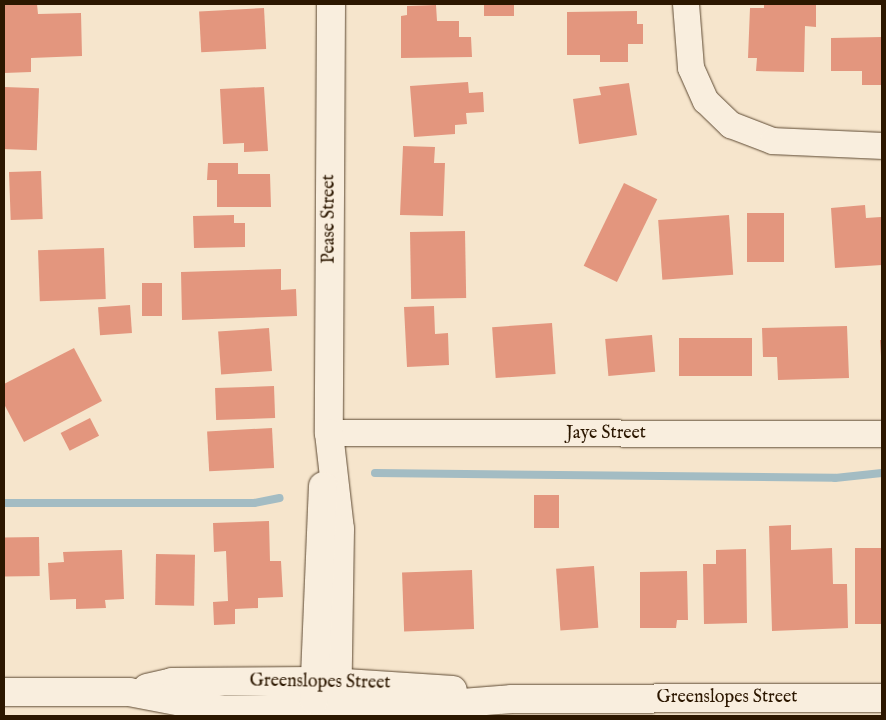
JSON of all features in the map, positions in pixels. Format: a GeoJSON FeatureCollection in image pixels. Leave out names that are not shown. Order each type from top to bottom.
{"type":"FeatureCollection","features":[{"type":"Feature","properties":{"kind":"street","name":"Pease Street"},"geometry":{"type":"LineString","coordinates":[[326,702],[318,530],[330,433],[331,4]]}},
{"type":"Feature","properties":{"kind":"street"},"geometry":{"type":"LineString","coordinates":[[686,4],[691,68],[706,101],[731,126],[773,141],[882,146]]}},
{"type":"Feature","properties":{"kind":"street","name":"Jaye Street"},"geometry":{"type":"LineString","coordinates":[[330,433],[882,434]]}},
{"type":"Feature","properties":{"kind":"street","name":"Greenslopes Street"},"geometry":{"type":"LineString","coordinates":[[4,692],[129,692],[172,682],[326,702],[512,699],[882,698]]}},
{"type":"Feature","properties":{"kind":"building"},"geometry":{"type":"Polygon","coordinates":[[[4,4],[37,4],[38,14],[81,13],[82,56],[31,58],[31,72],[4,73],[4,4]]]}},
{"type":"Feature","properties":{"kind":"building"},"geometry":{"type":"Polygon","coordinates":[[[484,4],[514,4],[514,16],[484,16],[484,4]]]}},
{"type":"Feature","properties":{"kind":"building"},"geometry":{"type":"Polygon","coordinates":[[[764,4],[816,4],[816,27],[805,26],[804,72],[756,71],[757,58],[748,58],[750,8],[764,8],[764,4]]]}},
{"type":"Feature","properties":{"kind":"building"},"geometry":{"type":"Polygon","coordinates":[[[436,5],[437,21],[459,21],[459,37],[471,37],[472,57],[401,58],[401,16],[407,15],[407,6],[436,5]]]}},
{"type":"Feature","properties":{"kind":"building"},"geometry":{"type":"Polygon","coordinates":[[[264,8],[266,49],[201,52],[199,11],[264,8]]]}},
{"type":"Feature","properties":{"kind":"building"},"geometry":{"type":"Polygon","coordinates":[[[637,11],[637,24],[643,24],[643,44],[628,44],[628,62],[600,62],[600,55],[567,55],[567,12],[637,11]]]}},
{"type":"Feature","properties":{"kind":"building"},"geometry":{"type":"Polygon","coordinates":[[[882,37],[882,85],[862,85],[862,71],[831,71],[831,38],[882,37]]]}},
{"type":"Feature","properties":{"kind":"building"},"geometry":{"type":"Polygon","coordinates":[[[468,82],[469,93],[483,92],[484,112],[466,113],[467,124],[455,125],[455,134],[414,137],[410,86],[468,82]]]}},
{"type":"Feature","properties":{"kind":"building"},"geometry":{"type":"Polygon","coordinates":[[[629,83],[637,135],[579,144],[573,99],[601,95],[599,87],[629,83]]]}},
{"type":"Feature","properties":{"kind":"building"},"geometry":{"type":"Polygon","coordinates":[[[4,87],[39,88],[37,150],[4,149],[4,87]]]}},
{"type":"Feature","properties":{"kind":"building"},"geometry":{"type":"Polygon","coordinates":[[[264,87],[268,151],[244,152],[244,143],[223,144],[220,89],[264,87]]]}},
{"type":"Feature","properties":{"kind":"building"},"geometry":{"type":"Polygon","coordinates":[[[403,146],[435,147],[434,163],[445,163],[443,216],[400,215],[403,146]]]}},
{"type":"Feature","properties":{"kind":"building"},"geometry":{"type":"Polygon","coordinates":[[[208,163],[238,163],[238,174],[270,174],[271,207],[217,207],[217,180],[207,180],[208,163]]]}},
{"type":"Feature","properties":{"kind":"building"},"geometry":{"type":"Polygon","coordinates":[[[41,171],[43,219],[11,220],[9,172],[41,171]]]}},
{"type":"Feature","properties":{"kind":"building"},"geometry":{"type":"Polygon","coordinates":[[[624,183],[657,199],[617,282],[584,266],[624,183]]]}},
{"type":"Feature","properties":{"kind":"building"},"geometry":{"type":"Polygon","coordinates":[[[865,205],[866,218],[881,217],[882,265],[835,268],[831,208],[865,205]]]}},
{"type":"Feature","properties":{"kind":"building"},"geometry":{"type":"Polygon","coordinates":[[[747,213],[784,213],[784,262],[747,262],[747,213]]]}},
{"type":"Feature","properties":{"kind":"building"},"geometry":{"type":"Polygon","coordinates":[[[234,215],[234,223],[245,223],[245,247],[194,248],[193,216],[234,215]]]}},
{"type":"Feature","properties":{"kind":"building"},"geometry":{"type":"Polygon","coordinates":[[[729,215],[733,275],[662,280],[658,220],[729,215]]]}},
{"type":"Feature","properties":{"kind":"building"},"geometry":{"type":"Polygon","coordinates":[[[465,231],[466,298],[411,299],[410,232],[465,231]]]}},
{"type":"Feature","properties":{"kind":"building"},"geometry":{"type":"Polygon","coordinates":[[[104,248],[106,299],[40,301],[38,250],[104,248]]]}},
{"type":"Feature","properties":{"kind":"building"},"geometry":{"type":"Polygon","coordinates":[[[281,269],[281,290],[296,289],[297,316],[182,320],[181,272],[281,269]]]}},
{"type":"Feature","properties":{"kind":"building"},"geometry":{"type":"Polygon","coordinates":[[[142,283],[162,283],[162,316],[142,316],[142,283]]]}},
{"type":"Feature","properties":{"kind":"building"},"geometry":{"type":"Polygon","coordinates":[[[130,305],[132,333],[100,335],[98,307],[130,305]]]}},
{"type":"Feature","properties":{"kind":"building"},"geometry":{"type":"Polygon","coordinates":[[[434,306],[435,334],[448,333],[449,365],[407,367],[404,307],[434,306]]]}},
{"type":"Feature","properties":{"kind":"building"},"geometry":{"type":"Polygon","coordinates":[[[552,323],[556,374],[496,378],[492,327],[552,323]]]}},
{"type":"Feature","properties":{"kind":"building"},"geometry":{"type":"Polygon","coordinates":[[[847,326],[849,378],[778,380],[777,357],[763,357],[762,328],[847,326]]]}},
{"type":"Feature","properties":{"kind":"building"},"geometry":{"type":"Polygon","coordinates":[[[269,328],[272,371],[221,374],[218,332],[269,328]]]}},
{"type":"Feature","properties":{"kind":"building"},"geometry":{"type":"Polygon","coordinates":[[[652,335],[655,372],[608,376],[605,339],[652,335]]]}},
{"type":"Feature","properties":{"kind":"building"},"geometry":{"type":"Polygon","coordinates":[[[679,338],[752,338],[752,376],[679,376],[679,338]]]}},
{"type":"Feature","properties":{"kind":"building"},"geometry":{"type":"Polygon","coordinates":[[[880,340],[882,340],[882,356],[881,356],[880,340]]]}},
{"type":"Feature","properties":{"kind":"building"},"geometry":{"type":"Polygon","coordinates":[[[74,348],[102,401],[24,442],[4,404],[4,384],[74,348]]]}},
{"type":"Feature","properties":{"kind":"building"},"geometry":{"type":"Polygon","coordinates":[[[274,386],[275,418],[216,420],[215,388],[274,386]]]}},
{"type":"Feature","properties":{"kind":"building"},"geometry":{"type":"Polygon","coordinates":[[[90,418],[99,436],[70,451],[61,433],[90,418]]]}},
{"type":"Feature","properties":{"kind":"building"},"geometry":{"type":"Polygon","coordinates":[[[272,428],[274,468],[209,471],[207,431],[272,428]]]}},
{"type":"Feature","properties":{"kind":"building"},"geometry":{"type":"Polygon","coordinates":[[[534,495],[559,495],[559,528],[534,528],[534,495]]]}},
{"type":"Feature","properties":{"kind":"building"},"geometry":{"type":"Polygon","coordinates":[[[269,521],[270,561],[281,561],[283,597],[258,598],[258,608],[235,609],[235,624],[214,625],[213,602],[228,601],[226,551],[214,552],[213,523],[269,521]]]}},
{"type":"Feature","properties":{"kind":"building"},"geometry":{"type":"Polygon","coordinates":[[[791,525],[791,550],[832,548],[833,584],[847,584],[848,628],[772,631],[769,526],[791,525]]]}},
{"type":"Feature","properties":{"kind":"building"},"geometry":{"type":"Polygon","coordinates":[[[39,537],[40,576],[5,577],[4,538],[39,537]]]}},
{"type":"Feature","properties":{"kind":"building"},"geometry":{"type":"Polygon","coordinates":[[[855,548],[882,548],[882,624],[855,624],[855,548]]]}},
{"type":"Feature","properties":{"kind":"building"},"geometry":{"type":"Polygon","coordinates":[[[746,549],[747,623],[704,624],[703,564],[716,564],[716,550],[746,549]]]}},
{"type":"Feature","properties":{"kind":"building"},"geometry":{"type":"Polygon","coordinates":[[[122,550],[124,599],[105,600],[106,608],[76,609],[76,599],[50,600],[48,563],[64,562],[63,552],[122,550]]]}},
{"type":"Feature","properties":{"kind":"building"},"geometry":{"type":"Polygon","coordinates":[[[156,554],[195,555],[194,606],[155,605],[156,554]]]}},
{"type":"Feature","properties":{"kind":"building"},"geometry":{"type":"Polygon","coordinates":[[[594,566],[598,628],[560,630],[556,569],[594,566]]]}},
{"type":"Feature","properties":{"kind":"building"},"geometry":{"type":"Polygon","coordinates":[[[472,570],[474,629],[404,631],[402,572],[472,570]]]}},
{"type":"Feature","properties":{"kind":"building"},"geometry":{"type":"Polygon","coordinates":[[[687,571],[688,620],[677,620],[676,628],[640,628],[640,572],[687,571]]]}},
{"type":"Feature","properties":{"kind":"waterway"},"geometry":{"type":"LineString","coordinates":[[375,473],[835,478],[882,473]]}},
{"type":"Feature","properties":{"kind":"waterway"},"geometry":{"type":"LineString","coordinates":[[4,503],[254,503],[280,498]]}}]}
